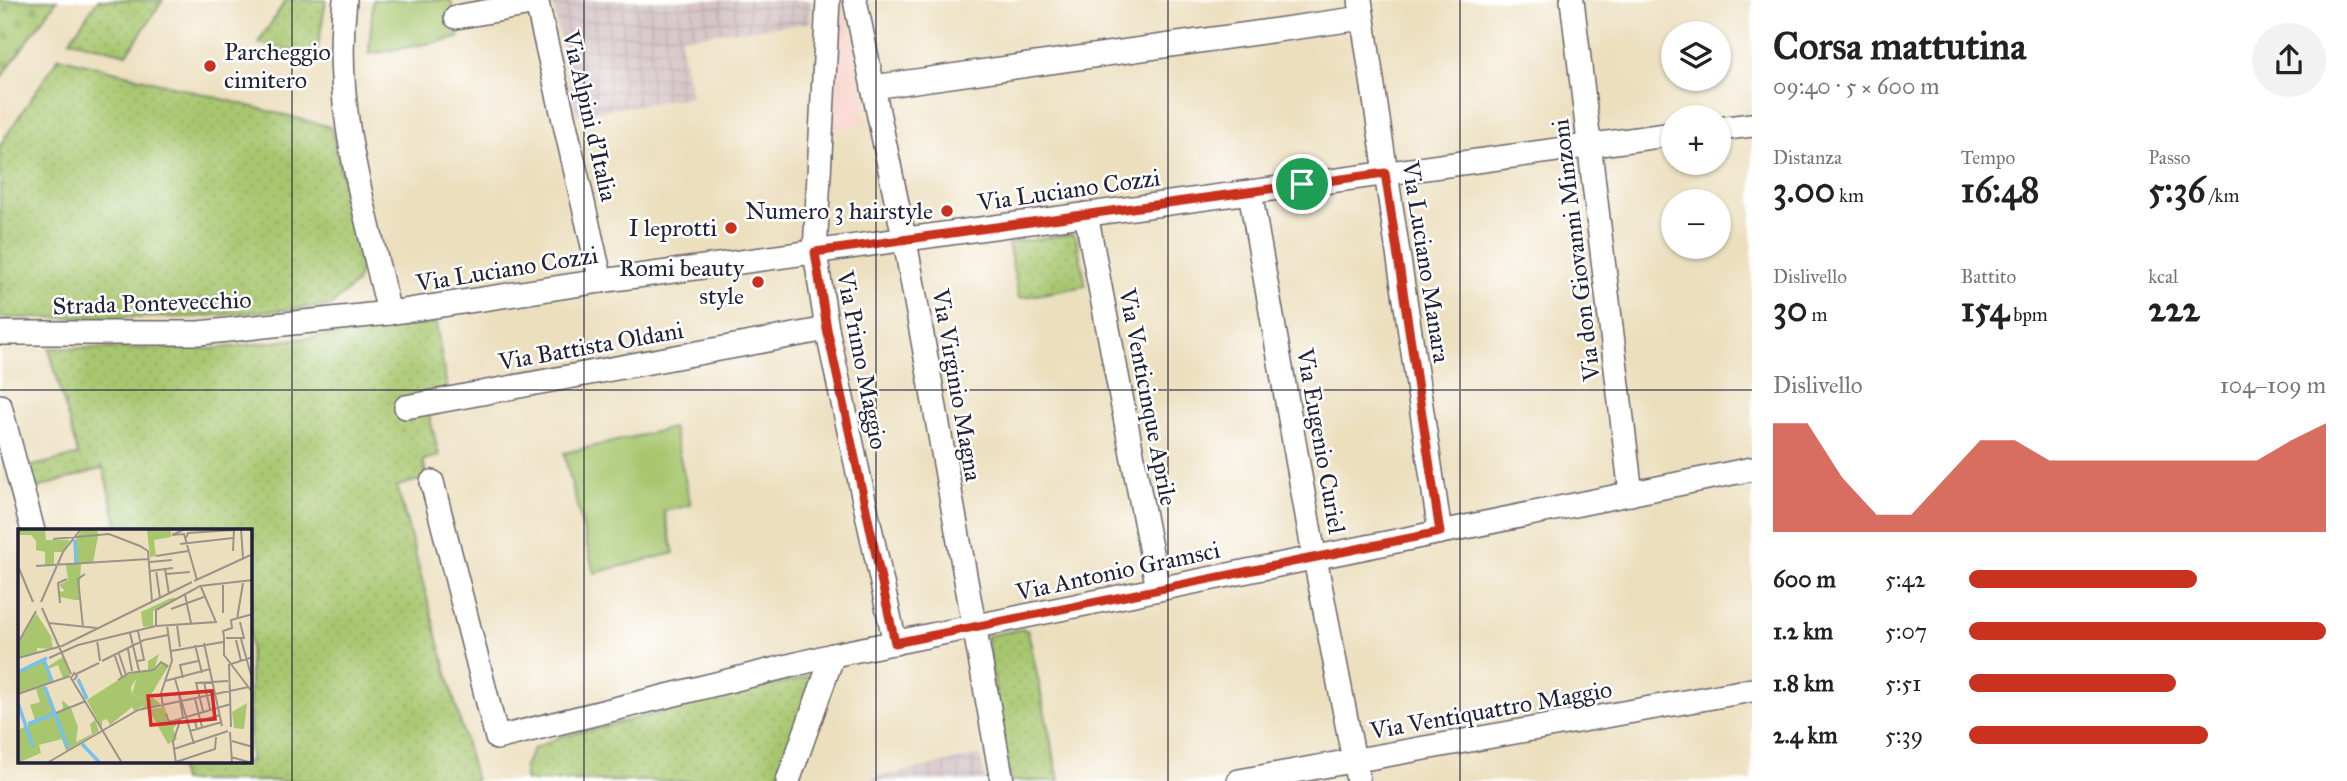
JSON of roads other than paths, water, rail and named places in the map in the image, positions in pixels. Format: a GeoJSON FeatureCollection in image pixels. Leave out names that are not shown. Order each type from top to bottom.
{"type":"FeatureCollection","features":[{"type":"Feature","properties":{"kind":"street"},"geometry":{"type":"LineString","coordinates":[[345,0],[341,48],[346,127],[389,313]]}},
{"type":"Feature","properties":{"kind":"street","name":"Via Primo Maggio"},"geometry":{"type":"LineString","coordinates":[[828,0],[815,252],[827,329],[895,643]]}},
{"type":"Feature","properties":{"kind":"street","name":"Via Virginio Magna"},"geometry":{"type":"LineString","coordinates":[[855,0],[904,239],[1002,781]]}},
{"type":"Feature","properties":{"kind":"street","name":"Via don Giovanni Minzoni"},"geometry":{"type":"LineString","coordinates":[[1572,0],[1631,494]]}},
{"type":"Feature","properties":{"kind":"street","name":"Via Alpini d'Italia"},"geometry":{"type":"LineString","coordinates":[[456,17],[537,3],[601,281]]}},
{"type":"Feature","properties":{"kind":"street"},"geometry":{"type":"LineString","coordinates":[[873,87],[1361,9]]}},
{"type":"Feature","properties":{"kind":"street","name":"Via Luciano Manara"},"geometry":{"type":"LineString","coordinates":[[1361,9],[1440,532]]}},
{"type":"Feature","properties":{"kind":"street"},"geometry":{"type":"LineString","coordinates":[[1731,127],[1752,125]]}},
{"type":"Feature","properties":{"kind":"street","name":"Via Luciano Cozzi"},"geometry":{"type":"LineString","coordinates":[[389,313],[601,281],[1661,136]]}},
{"type":"Feature","properties":{"kind":"street","name":"Via Eugenio Curiel"},"geometry":{"type":"LineString","coordinates":[[1250,192],[1356,771]]}},
{"type":"Feature","properties":{"kind":"street","name":"Via Venticinque Aprile"},"geometry":{"type":"LineString","coordinates":[[1086,214],[1158,589]]}},
{"type":"Feature","properties":{"kind":"street","name":"Strada Pontevecchio"},"geometry":{"type":"LineString","coordinates":[[0,333],[199,332],[389,313]]}},
{"type":"Feature","properties":{"kind":"street","name":"Via Battista Oldani"},"geometry":{"type":"LineString","coordinates":[[406,407],[827,329]]}},
{"type":"Feature","properties":{"kind":"street"},"geometry":{"type":"LineString","coordinates":[[0,406],[32,529]]}},
{"type":"Feature","properties":{"kind":"street","name":"Via Antonio Gramsci"},"geometry":{"type":"LineString","coordinates":[[432,482],[497,738],[833,654],[1752,469]]}},
{"type":"Feature","properties":{"kind":"street"},"geometry":{"type":"LineString","coordinates":[[788,781],[833,654]]}},
{"type":"Feature","properties":{"kind":"street","name":"Via Ventiquattro Maggio"},"geometry":{"type":"LineString","coordinates":[[1239,781],[1356,771],[1752,690]]}},
{"type":"Feature","properties":{"kind":"place","name":"Parcheggio cimitero"},"geometry":{"type":"Point","coordinates":[210,66]}},
{"type":"Feature","properties":{"kind":"place","name":"Numero 3 hairstyle"},"geometry":{"type":"Point","coordinates":[947,211]}},
{"type":"Feature","properties":{"kind":"place","name":"I leprotti"},"geometry":{"type":"Point","coordinates":[731,228]}},
{"type":"Feature","properties":{"kind":"place","name":"Romi beauty style"},"geometry":{"type":"Point","coordinates":[758,282]}}]}
